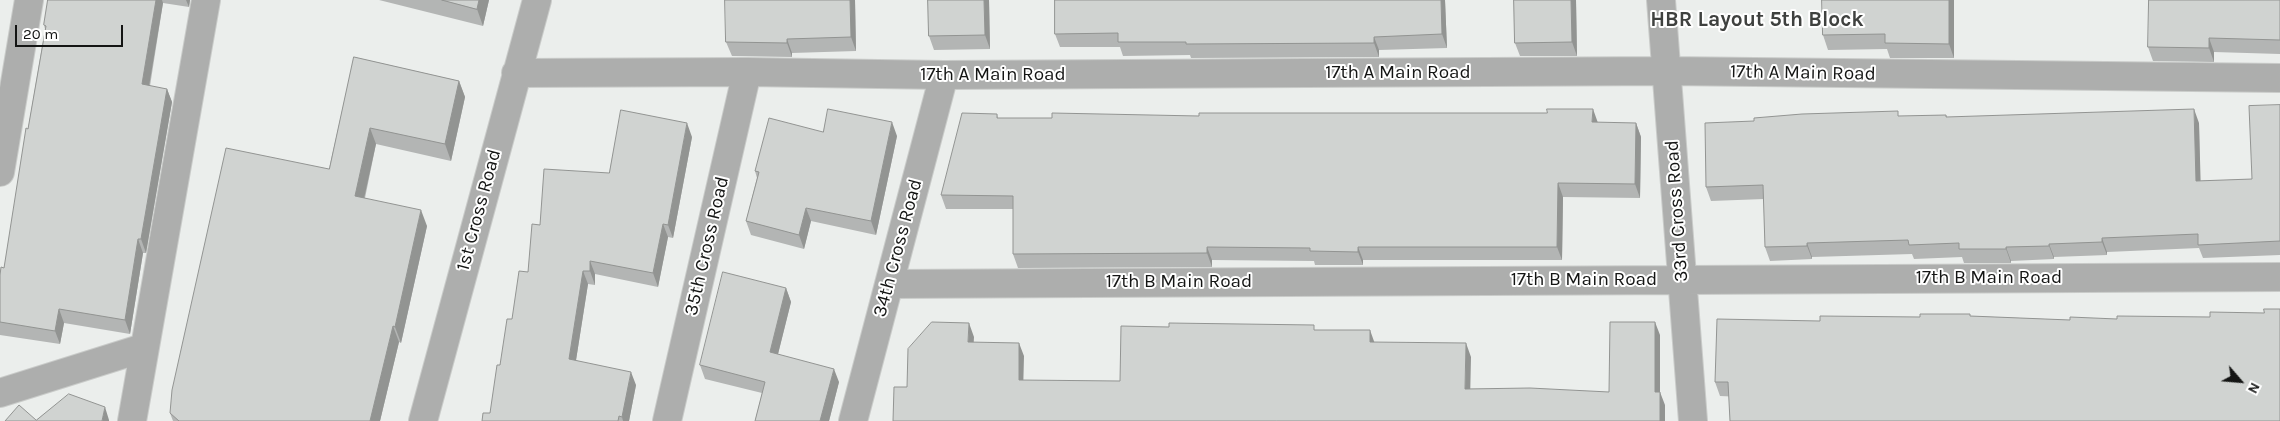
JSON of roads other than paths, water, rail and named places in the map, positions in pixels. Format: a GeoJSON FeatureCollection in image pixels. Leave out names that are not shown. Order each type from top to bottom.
{"type":"FeatureCollection","features":[{"type":"Feature","properties":{"kind":"street"},"geometry":{"type":"LineString","coordinates":[[0,172],[29,0]]}},
{"type":"Feature","properties":{"kind":"street"},"geometry":{"type":"LineString","coordinates":[[132,421],[143,348],[206,0]]}},
{"type":"Feature","properties":{"kind":"street","name":"1st Cross Road"},"geometry":{"type":"LineString","coordinates":[[423,421],[536,0]]}},
{"type":"Feature","properties":{"kind":"street","name":"33rd Cross Road"},"geometry":{"type":"LineString","coordinates":[[1661,0],[1693,421]]}},
{"type":"Feature","properties":{"kind":"street","name":"17th A Main Road"},"geometry":{"type":"LineString","coordinates":[[516,73],[747,72],[944,75],[1666,71],[2280,78]]}},
{"type":"Feature","properties":{"kind":"street","name":"35th Cross Road"},"geometry":{"type":"LineString","coordinates":[[667,421],[747,72]]}},
{"type":"Feature","properties":{"kind":"street","name":"34th Cross Road"},"geometry":{"type":"LineString","coordinates":[[853,421],[944,75]]}},
{"type":"Feature","properties":{"kind":"street","name":"17th B Main Road"},"geometry":{"type":"LineString","coordinates":[[889,284],[2280,277]]}},
{"type":"Feature","properties":{"kind":"street"},"geometry":{"type":"LineString","coordinates":[[0,393],[143,348]]}},
{"type":"Feature","properties":{"kind":"district","name":"HBR Layout 5th Block"},"geometry":{"type":"Point","coordinates":[1757,20]}}]}
